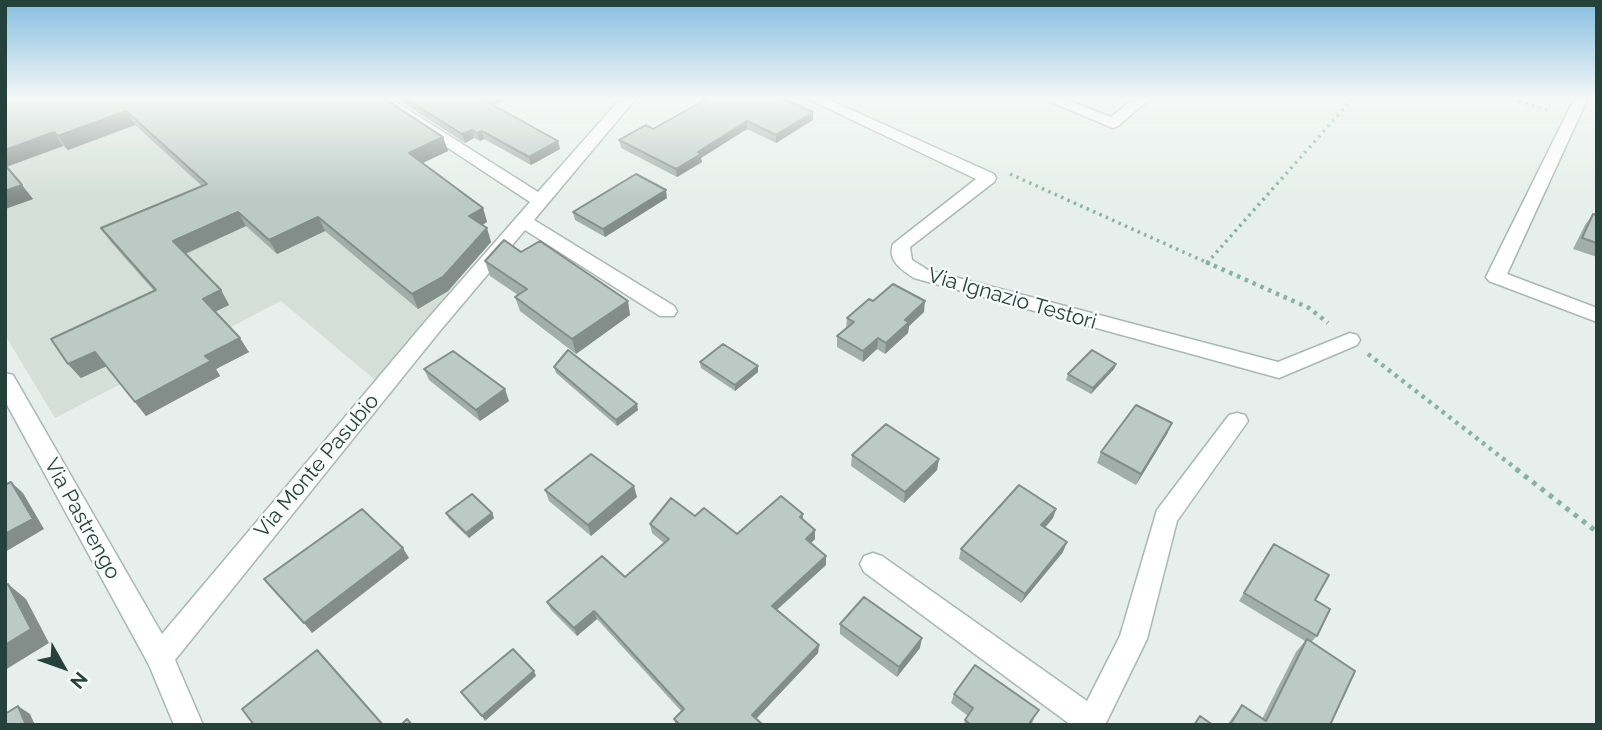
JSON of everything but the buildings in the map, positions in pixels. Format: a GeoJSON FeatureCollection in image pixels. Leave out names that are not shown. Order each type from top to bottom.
{"type":"FeatureCollection","features":[{"type":"Feature","properties":{"kind":"street"},"geometry":{"type":"LineString","coordinates":[[432,131],[540,201]]}},
{"type":"Feature","properties":{"kind":"street","name":"Via Monte Pasubio"},"geometry":{"type":"LineString","coordinates":[[160,656],[522,220],[601,131]]}},
{"type":"Feature","properties":{"kind":"street","name":"Via Ignazio Testori"},"geometry":{"type":"LineString","coordinates":[[885,131],[988,178],[902,244],[900,250],[904,263],[921,274],[1279,370],[1350,340]]}},
{"type":"Feature","properties":{"kind":"street"},"geometry":{"type":"LineString","coordinates":[[1567,131],[1496,277],[1597,315]]}},
{"type":"Feature","properties":{"kind":"street"},"geometry":{"type":"LineString","coordinates":[[522,220],[667,311]]}},
{"type":"Feature","properties":{"kind":"street","name":"Via Pastrengo"},"geometry":{"type":"LineString","coordinates":[[5,381],[160,656]]}},
{"type":"Feature","properties":{"kind":"street"},"geometry":{"type":"LineString","coordinates":[[873,564],[1091,724],[1133,639],[1167,517],[1237,421]]}},
{"type":"Feature","properties":{"kind":"street"},"geometry":{"type":"LineString","coordinates":[[160,656],[189,725]]}},
{"type":"Feature","properties":{"kind":"path"},"geometry":{"type":"LineString","coordinates":[[1208,262],[1324,131]]}},
{"type":"Feature","properties":{"kind":"path"},"geometry":{"type":"LineString","coordinates":[[1004,171],[1309,308],[1597,532]]}},
{"type":"Feature","properties":{"kind":"shaded area"},"geometry":{"type":"Polygon","coordinates":[[[5,131],[361,131],[491,235],[381,385],[281,301],[55,418],[5,335],[5,131]]]}}]}
